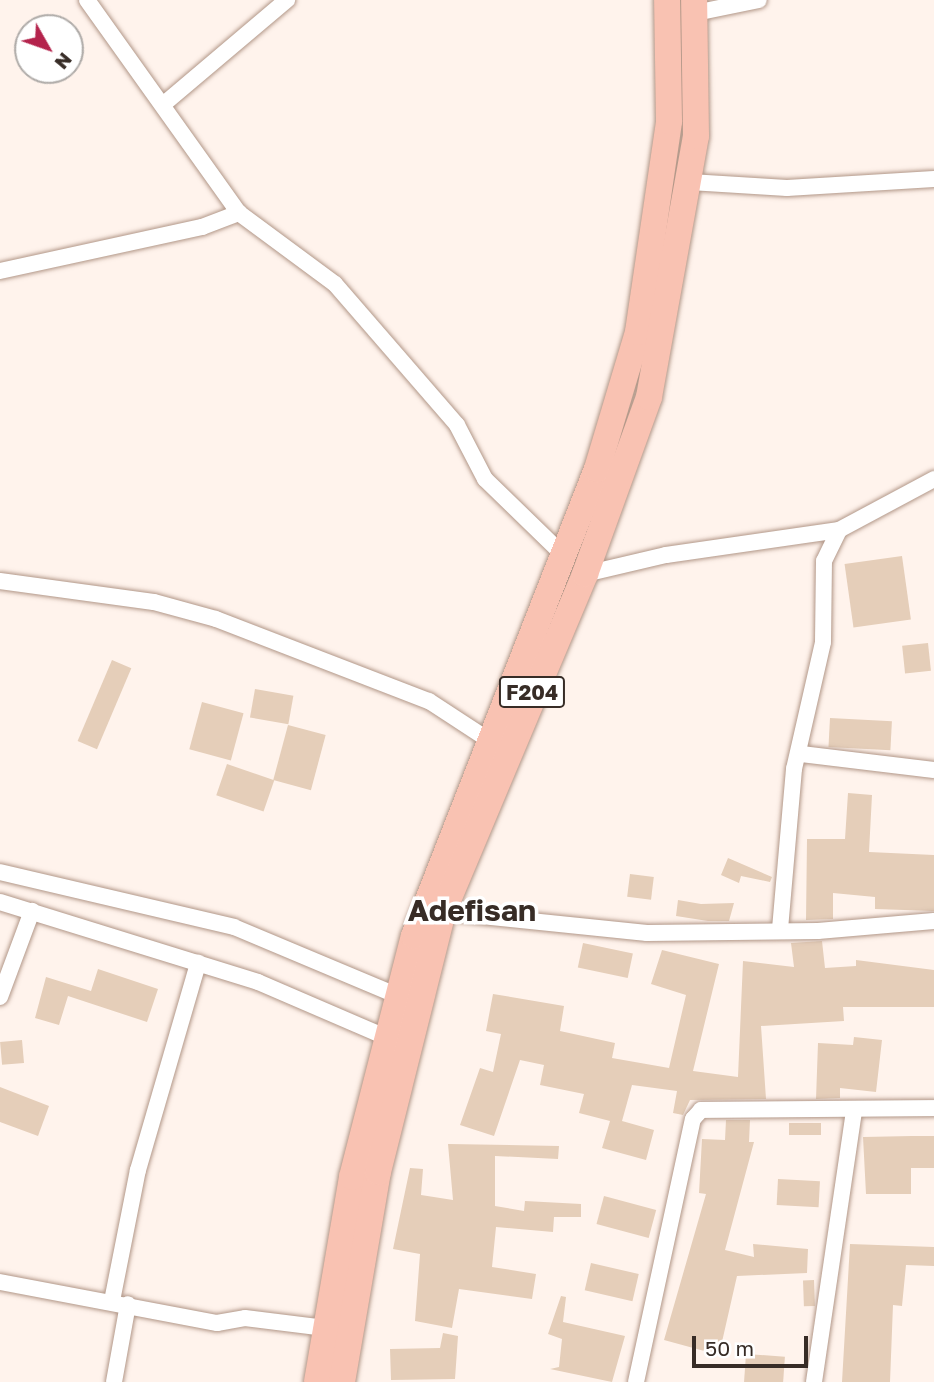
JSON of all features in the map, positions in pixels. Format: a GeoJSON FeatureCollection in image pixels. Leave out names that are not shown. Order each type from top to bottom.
{"type":"FeatureCollection","features":[{"type":"Feature","properties":{"kind":"main road","name":"F204"},"geometry":{"type":"LineString","coordinates":[[317,1382],[324,1328],[396,995],[487,738],[597,469],[638,332],[669,121],[667,0]]}},
{"type":"Feature","properties":{"kind":"main road","name":"F204"},"geometry":{"type":"LineString","coordinates":[[342,1382],[378,1172],[443,912],[584,574],[649,397],[690,182],[695,7]]}},
{"type":"Feature","properties":{"kind":"street"},"geometry":{"type":"LineString","coordinates":[[87,0],[165,103],[193,155],[239,213],[335,285],[457,425],[485,479],[562,554]]}},
{"type":"Feature","properties":{"kind":"street"},"geometry":{"type":"LineString","coordinates":[[165,103],[287,0]]}},
{"type":"Feature","properties":{"kind":"street"},"geometry":{"type":"LineString","coordinates":[[695,7],[759,0]]}},
{"type":"Feature","properties":{"kind":"street"},"geometry":{"type":"LineString","coordinates":[[690,182],[787,188],[934,179]]}},
{"type":"Feature","properties":{"kind":"street"},"geometry":{"type":"LineString","coordinates":[[0,271],[201,228],[239,213]]}},
{"type":"Feature","properties":{"kind":"street"},"geometry":{"type":"LineString","coordinates":[[584,574],[666,555],[839,530],[934,479]]}},
{"type":"Feature","properties":{"kind":"street"},"geometry":{"type":"LineString","coordinates":[[780,929],[787,816],[801,754],[805,702],[823,642],[824,561],[839,530]]}},
{"type":"Feature","properties":{"kind":"street"},"geometry":{"type":"LineString","coordinates":[[0,581],[154,602],[216,619],[429,701],[487,738]]}},
{"type":"Feature","properties":{"kind":"street"},"geometry":{"type":"LineString","coordinates":[[801,754],[934,770]]}},
{"type":"Feature","properties":{"kind":"street"},"geometry":{"type":"LineString","coordinates":[[0,872],[234,927],[396,995]]}},
{"type":"Feature","properties":{"kind":"street"},"geometry":{"type":"LineString","coordinates":[[0,902],[323,1005],[386,1037]]}},
{"type":"Feature","properties":{"kind":"street"},"geometry":{"type":"LineString","coordinates":[[0,997],[32,911]]}},
{"type":"Feature","properties":{"kind":"street"},"geometry":{"type":"LineString","coordinates":[[443,912],[647,933],[934,921]]}},
{"type":"Feature","properties":{"kind":"street"},"geometry":{"type":"LineString","coordinates":[[114,1382],[120,1303],[138,1170],[198,963]]}},
{"type":"Feature","properties":{"kind":"street"},"geometry":{"type":"LineString","coordinates":[[636,1382],[693,1119],[701,1110],[854,1112],[934,1108]]}},
{"type":"Feature","properties":{"kind":"street"},"geometry":{"type":"LineString","coordinates":[[814,1382],[854,1112]]}},
{"type":"Feature","properties":{"kind":"street"},"geometry":{"type":"LineString","coordinates":[[0,1282],[217,1323],[245,1318],[324,1328]]}},
{"type":"Feature","properties":{"kind":"building"},"geometry":{"type":"Polygon","coordinates":[[[902,556],[911,619],[853,627],[845,564],[902,556]]]}},
{"type":"Feature","properties":{"kind":"building"},"geometry":{"type":"Polygon","coordinates":[[[928,643],[931,671],[905,674],[902,646],[928,643]]]}},
{"type":"Feature","properties":{"kind":"building"},"geometry":{"type":"Polygon","coordinates":[[[112,660],[131,668],[97,749],[78,741],[112,660]]]}},
{"type":"Feature","properties":{"kind":"building"},"geometry":{"type":"Polygon","coordinates":[[[255,689],[293,696],[288,724],[250,718],[255,689]]]}},
{"type":"Feature","properties":{"kind":"building"},"geometry":{"type":"Polygon","coordinates":[[[202,702],[244,713],[231,760],[189,749],[202,702]]]}},
{"type":"Feature","properties":{"kind":"building"},"geometry":{"type":"Polygon","coordinates":[[[830,718],[892,721],[890,750],[828,747],[830,718]]]}},
{"type":"Feature","properties":{"kind":"building"},"geometry":{"type":"Polygon","coordinates":[[[288,725],[326,735],[311,790],[273,780],[288,725]]]}},
{"type":"Feature","properties":{"kind":"building"},"geometry":{"type":"Polygon","coordinates":[[[227,764],[274,780],[264,811],[216,795],[227,764]]]}},
{"type":"Feature","properties":{"kind":"building"},"geometry":{"type":"Polygon","coordinates":[[[848,793],[872,795],[869,852],[934,855],[934,911],[875,909],[875,897],[833,893],[833,919],[806,920],[807,839],[845,839],[848,793]]]}},
{"type":"Feature","properties":{"kind":"building"},"geometry":{"type":"Polygon","coordinates":[[[728,858],[772,877],[770,882],[741,876],[739,883],[721,875],[728,858]]]}},
{"type":"Feature","properties":{"kind":"building"},"geometry":{"type":"Polygon","coordinates":[[[630,874],[654,877],[651,900],[627,897],[630,874]]]}},
{"type":"Feature","properties":{"kind":"building"},"geometry":{"type":"Polygon","coordinates":[[[678,900],[701,904],[734,903],[729,921],[708,921],[676,916],[678,900]]]}},
{"type":"Feature","properties":{"kind":"building"},"geometry":{"type":"Polygon","coordinates":[[[822,941],[825,968],[856,966],[856,960],[934,970],[934,1007],[843,1007],[844,1021],[761,1026],[766,1099],[690,1100],[683,1115],[673,1113],[677,1091],[632,1085],[622,1121],[654,1130],[646,1160],[602,1148],[610,1121],[579,1113],[584,1094],[540,1085],[544,1065],[520,1060],[494,1136],[460,1125],[480,1068],[493,1072],[501,1034],[486,1031],[493,994],[564,1006],[560,1031],[615,1043],[612,1058],[669,1068],[686,995],[651,984],[662,950],[719,964],[693,1071],[738,1077],[743,961],[794,967],[791,943],[822,941]]]}},
{"type":"Feature","properties":{"kind":"building"},"geometry":{"type":"Polygon","coordinates":[[[583,943],[633,954],[628,978],[578,967],[583,943]]]}},
{"type":"Feature","properties":{"kind":"building"},"geometry":{"type":"Polygon","coordinates":[[[98,969],[158,989],[147,1022],[68,996],[59,1025],[35,1018],[46,977],[91,991],[98,969]]]}},
{"type":"Feature","properties":{"kind":"building"},"geometry":{"type":"Polygon","coordinates":[[[854,1037],[882,1040],[876,1092],[840,1088],[840,1098],[816,1099],[818,1043],[853,1045],[854,1037]]]}},
{"type":"Feature","properties":{"kind":"building"},"geometry":{"type":"Polygon","coordinates":[[[22,1040],[24,1063],[2,1065],[0,1042],[22,1040]]]}},
{"type":"Feature","properties":{"kind":"building"},"geometry":{"type":"Polygon","coordinates":[[[0,1087],[49,1106],[38,1136],[0,1122],[0,1087]]]}},
{"type":"Feature","properties":{"kind":"building"},"geometry":{"type":"Polygon","coordinates":[[[726,1120],[750,1120],[749,1142],[754,1142],[725,1250],[754,1257],[753,1244],[808,1249],[807,1273],[737,1276],[719,1355],[664,1340],[706,1194],[699,1193],[702,1139],[725,1140],[726,1120]]]}},
{"type":"Feature","properties":{"kind":"building"},"geometry":{"type":"Polygon","coordinates":[[[789,1123],[821,1123],[821,1135],[789,1135],[789,1123]]]}},
{"type":"Feature","properties":{"kind":"building"},"geometry":{"type":"Polygon","coordinates":[[[934,1136],[934,1168],[911,1168],[911,1194],[866,1194],[863,1137],[934,1136]]]}},
{"type":"Feature","properties":{"kind":"building"},"geometry":{"type":"Polygon","coordinates":[[[448,1144],[559,1146],[558,1159],[495,1156],[495,1206],[524,1211],[525,1201],[581,1204],[581,1217],[554,1217],[553,1232],[496,1227],[492,1267],[536,1274],[532,1299],[459,1289],[452,1328],[415,1321],[420,1254],[393,1249],[410,1168],[423,1169],[421,1195],[453,1200],[448,1144]]]}},
{"type":"Feature","properties":{"kind":"building"},"geometry":{"type":"Polygon","coordinates":[[[778,1179],[820,1181],[819,1207],[777,1205],[778,1179]]]}},
{"type":"Feature","properties":{"kind":"building"},"geometry":{"type":"Polygon","coordinates":[[[604,1196],[656,1210],[649,1238],[596,1224],[604,1196]]]}},
{"type":"Feature","properties":{"kind":"building"},"geometry":{"type":"Polygon","coordinates":[[[850,1244],[934,1247],[934,1266],[906,1265],[902,1306],[893,1305],[890,1382],[842,1382],[850,1244]]]}},
{"type":"Feature","properties":{"kind":"building"},"geometry":{"type":"Polygon","coordinates":[[[591,1263],[639,1274],[632,1301],[585,1290],[591,1263]]]}},
{"type":"Feature","properties":{"kind":"building"},"geometry":{"type":"Polygon","coordinates":[[[803,1280],[814,1280],[815,1306],[804,1306],[803,1280]]]}},
{"type":"Feature","properties":{"kind":"building"},"geometry":{"type":"Polygon","coordinates":[[[561,1296],[566,1297],[563,1322],[625,1336],[612,1382],[550,1369],[559,1367],[562,1339],[548,1334],[561,1296]]]}},
{"type":"Feature","properties":{"kind":"building"},"geometry":{"type":"Polygon","coordinates":[[[443,1333],[458,1336],[455,1379],[391,1380],[390,1349],[440,1348],[443,1333]]]}},
{"type":"Feature","properties":{"kind":"building"},"geometry":{"type":"Polygon","coordinates":[[[746,1354],[785,1357],[783,1382],[744,1382],[746,1354]]]}},
{"type":"Feature","properties":{"kind":"district","name":"Adefisan"},"geometry":{"type":"Point","coordinates":[472,910]}}]}
